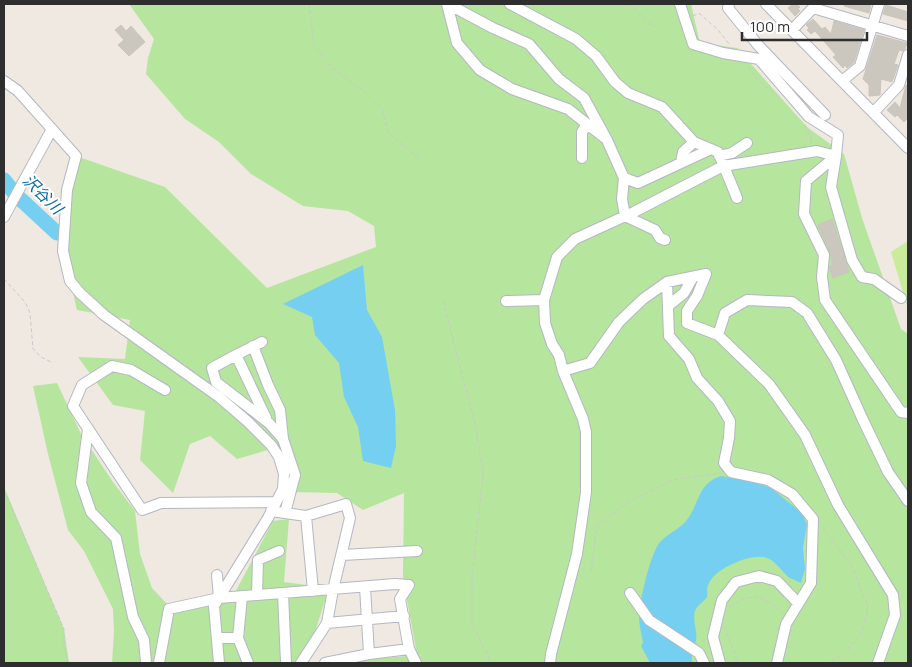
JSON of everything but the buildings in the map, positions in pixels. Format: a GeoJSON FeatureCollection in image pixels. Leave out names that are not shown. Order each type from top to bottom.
{"type":"FeatureCollection","features":[{"type":"Feature","properties":{"kind":"street"},"geometry":{"type":"LineString","coordinates":[[448,4],[457,43],[480,70],[512,89],[568,110],[607,140]]}},
{"type":"Feature","properties":{"kind":"street"},"geometry":{"type":"LineString","coordinates":[[448,4],[529,44],[559,79],[584,98],[607,140],[624,178],[622,199],[625,216]]}},
{"type":"Feature","properties":{"kind":"street"},"geometry":{"type":"LineString","coordinates":[[510,4],[576,39],[596,56],[615,82],[628,92],[662,107],[694,142],[718,152],[737,198]]}},
{"type":"Feature","properties":{"kind":"street"},"geometry":{"type":"LineString","coordinates":[[680,4],[694,44],[724,53],[758,59],[809,117],[838,134],[831,188],[852,260],[862,277],[874,279],[901,298]]}},
{"type":"Feature","properties":{"kind":"street"},"geometry":{"type":"LineString","coordinates":[[729,4],[728,8],[758,44],[825,115]]}},
{"type":"Feature","properties":{"kind":"street"},"geometry":{"type":"LineString","coordinates":[[766,4],[908,148]]}},
{"type":"Feature","properties":{"kind":"street"},"geometry":{"type":"LineString","coordinates":[[842,81],[860,66],[879,4]]}},
{"type":"Feature","properties":{"kind":"street"},"geometry":{"type":"LineString","coordinates":[[792,30],[813,8],[908,36]]}},
{"type":"Feature","properties":{"kind":"street"},"geometry":{"type":"LineString","coordinates":[[874,112],[903,86],[908,55]]}},
{"type":"Feature","properties":{"kind":"street"},"geometry":{"type":"LineString","coordinates":[[4,81],[18,91],[76,156],[67,190],[62,251],[70,281],[104,315],[219,397],[271,445],[279,457],[284,474],[283,489],[214,606],[220,663]]}},
{"type":"Feature","properties":{"kind":"street"},"geometry":{"type":"LineString","coordinates":[[582,158],[582,132],[587,124]]}},
{"type":"Feature","properties":{"kind":"street"},"geometry":{"type":"LineString","coordinates":[[4,217],[52,129]]}},
{"type":"Feature","properties":{"kind":"street"},"geometry":{"type":"LineString","coordinates":[[682,163],[683,152],[694,142]]}},
{"type":"Feature","properties":{"kind":"street"},"geometry":{"type":"LineString","coordinates":[[550,663],[577,554],[586,492],[586,432],[583,419],[545,323],[544,300],[557,257],[575,239],[679,192],[748,143]]}},
{"type":"Feature","properties":{"kind":"street"},"geometry":{"type":"LineString","coordinates":[[622,199],[638,183],[711,149]]}},
{"type":"Feature","properties":{"kind":"street"},"geometry":{"type":"LineString","coordinates":[[721,161],[817,151],[836,156]]}},
{"type":"Feature","properties":{"kind":"street"},"geometry":{"type":"LineString","coordinates":[[836,156],[806,181],[804,214],[824,256],[822,277],[825,300],[901,412],[908,412]]}},
{"type":"Feature","properties":{"kind":"street"},"geometry":{"type":"LineString","coordinates":[[624,178],[638,183]]}},
{"type":"Feature","properties":{"kind":"street"},"geometry":{"type":"LineString","coordinates":[[625,216],[654,230],[660,238],[665,240]]}},
{"type":"Feature","properties":{"kind":"street"},"geometry":{"type":"LineString","coordinates":[[563,371],[590,364],[619,322],[643,299],[667,282],[706,274],[697,296],[687,311],[687,323],[718,335],[770,384],[805,435],[838,505],[893,595],[896,615],[878,663]]}},
{"type":"Feature","properties":{"kind":"street"},"geometry":{"type":"LineString","coordinates":[[668,306],[684,293],[693,277]]}},
{"type":"Feature","properties":{"kind":"street"},"geometry":{"type":"LineString","coordinates":[[667,282],[669,336],[689,359],[697,378],[718,401],[730,421],[724,463],[731,472],[768,480],[792,494],[813,519],[811,583],[789,620],[777,663]]}},
{"type":"Feature","properties":{"kind":"street"},"geometry":{"type":"LineString","coordinates":[[506,301],[544,300]]}},
{"type":"Feature","properties":{"kind":"street"},"geometry":{"type":"LineString","coordinates":[[718,335],[725,313],[747,300],[792,302],[807,313],[836,360],[862,420],[888,472],[908,501]]}},
{"type":"Feature","properties":{"kind":"street"},"geometry":{"type":"LineString","coordinates":[[283,439],[269,423],[234,394],[216,382],[212,368],[257,344],[268,385],[280,410],[283,439],[295,475],[285,513]]}},
{"type":"Feature","properties":{"kind":"street"},"geometry":{"type":"LineString","coordinates":[[236,355],[269,423]]}},
{"type":"Feature","properties":{"kind":"street"},"geometry":{"type":"LineString","coordinates":[[165,390],[131,370],[112,366],[82,385],[73,406],[142,510],[161,503],[274,507],[285,513],[306,516],[346,504],[350,518],[333,590],[328,623],[301,663]]}},
{"type":"Feature","properties":{"kind":"street"},"geometry":{"type":"LineString","coordinates":[[234,394],[251,387]]}},
{"type":"Feature","properties":{"kind":"street"},"geometry":{"type":"LineString","coordinates":[[88,429],[81,482],[91,512],[116,538],[133,617],[144,640],[146,663]]}},
{"type":"Feature","properties":{"kind":"street"},"geometry":{"type":"LineString","coordinates":[[306,516],[313,591]]}},
{"type":"Feature","properties":{"kind":"street"},"geometry":{"type":"LineString","coordinates":[[257,595],[258,560],[279,551]]}},
{"type":"Feature","properties":{"kind":"street"},"geometry":{"type":"LineString","coordinates":[[342,555],[417,551]]}},
{"type":"Feature","properties":{"kind":"street"},"geometry":{"type":"LineString","coordinates":[[217,575],[219,598]]}},
{"type":"Feature","properties":{"kind":"street"},"geometry":{"type":"LineString","coordinates":[[720,663],[713,637],[722,600],[736,582],[759,576],[777,581],[798,603]]}},
{"type":"Feature","properties":{"kind":"street"},"geometry":{"type":"LineString","coordinates":[[159,663],[170,609],[219,598],[409,585],[400,599],[409,649],[416,663]]}},
{"type":"Feature","properties":{"kind":"street"},"geometry":{"type":"LineString","coordinates":[[365,587],[369,654]]}},
{"type":"Feature","properties":{"kind":"street"},"geometry":{"type":"LineString","coordinates":[[284,593],[286,663]]}},
{"type":"Feature","properties":{"kind":"street"},"geometry":{"type":"LineString","coordinates":[[630,593],[648,620],[699,654],[704,663]]}},
{"type":"Feature","properties":{"kind":"street"},"geometry":{"type":"LineString","coordinates":[[242,596],[238,638],[248,663]]}},
{"type":"Feature","properties":{"kind":"street"},"geometry":{"type":"LineString","coordinates":[[328,623],[404,616]]}},
{"type":"Feature","properties":{"kind":"street"},"geometry":{"type":"LineString","coordinates":[[218,638],[238,638]]}},
{"type":"Feature","properties":{"kind":"street"},"geometry":{"type":"LineString","coordinates":[[325,663],[347,661],[369,654],[409,649]]}},
{"type":"Feature","properties":{"kind":"path"},"geometry":{"type":"LineString","coordinates":[[309,4],[314,46],[331,67],[365,92],[382,109],[388,132],[418,158]]}},
{"type":"Feature","properties":{"kind":"path"},"geometry":{"type":"LineString","coordinates":[[630,4],[649,24],[656,26]]}},
{"type":"Feature","properties":{"kind":"path"},"geometry":{"type":"LineString","coordinates":[[685,19],[700,13],[718,30],[757,79],[779,97]]}},
{"type":"Feature","properties":{"kind":"path"},"geometry":{"type":"LineString","coordinates":[[804,124],[817,151]]}},
{"type":"Feature","properties":{"kind":"path"},"geometry":{"type":"LineString","coordinates":[[4,279],[25,302],[30,314],[33,349],[41,357],[53,363]]}},
{"type":"Feature","properties":{"kind":"path"},"geometry":{"type":"LineString","coordinates":[[443,302],[475,424],[483,473],[472,579],[472,624],[491,663]]}},
{"type":"Feature","properties":{"kind":"path"},"geometry":{"type":"LineString","coordinates":[[591,572],[597,526],[627,502],[673,480],[731,472]]}},
{"type":"Feature","properties":{"kind":"path"},"geometry":{"type":"LineString","coordinates":[[4,490],[64,629],[64,645],[68,663]]}},
{"type":"Feature","properties":{"kind":"path"},"geometry":{"type":"LineString","coordinates":[[813,519],[829,535],[852,565],[868,606],[862,633],[843,655],[828,663]]}},
{"type":"Feature","properties":{"kind":"path"},"geometry":{"type":"LineString","coordinates":[[727,611],[731,606],[746,597],[759,596],[775,606],[789,620]]}},
{"type":"Feature","properties":{"kind":"path"},"geometry":{"type":"LineString","coordinates":[[725,624],[726,633],[733,646],[737,663]]}},
{"type":"Feature","properties":{"kind":"green space"},"geometry":{"type":"Polygon","coordinates":[[[129,4],[691,4],[700,43],[737,48],[807,127],[844,154],[862,218],[901,329],[908,334],[908,663],[329,663],[417,655],[403,578],[404,493],[363,510],[337,493],[291,492],[288,444],[237,459],[210,436],[190,444],[173,493],[140,460],[145,411],[113,405],[78,357],[125,359],[130,320],[77,310],[63,251],[76,156],[165,187],[267,288],[376,247],[374,226],[348,211],[303,206],[251,174],[219,142],[185,119],[146,74],[148,58],[154,39],[129,4]]]}},
{"type":"Feature","properties":{"kind":"green space"},"geometry":{"type":"Polygon","coordinates":[[[908,241],[908,309],[891,252],[908,241]]]}},
{"type":"Feature","properties":{"kind":"green space"},"geometry":{"type":"Polygon","coordinates":[[[57,383],[81,434],[135,511],[140,554],[152,588],[168,605],[231,600],[273,521],[289,519],[284,582],[329,588],[305,663],[112,663],[113,609],[84,551],[68,530],[33,386],[57,383]]]}},
{"type":"Feature","properties":{"kind":"green space"},"geometry":{"type":"Polygon","coordinates":[[[4,487],[64,629],[69,663],[4,663],[4,487]]]}},
{"type":"Feature","properties":{"kind":"water"},"geometry":{"type":"Polygon","coordinates":[[[363,265],[367,310],[382,337],[395,410],[396,446],[391,468],[363,461],[358,427],[344,397],[339,363],[315,335],[312,317],[283,304],[363,265]]]}},
{"type":"Feature","properties":{"kind":"water"},"geometry":{"type":"Polygon","coordinates":[[[721,476],[757,483],[771,488],[802,513],[807,525],[803,547],[805,569],[801,583],[790,578],[767,558],[749,558],[732,564],[711,579],[707,586],[707,597],[695,611],[696,637],[692,663],[650,663],[641,646],[643,643],[639,616],[649,566],[660,542],[686,521],[704,488],[708,483],[721,476]]]}},
{"type":"Feature","properties":{"kind":"waterway","name":"沢谷川"},"geometry":{"type":"LineString","coordinates":[[4,180],[16,195],[57,233]]}}]}
